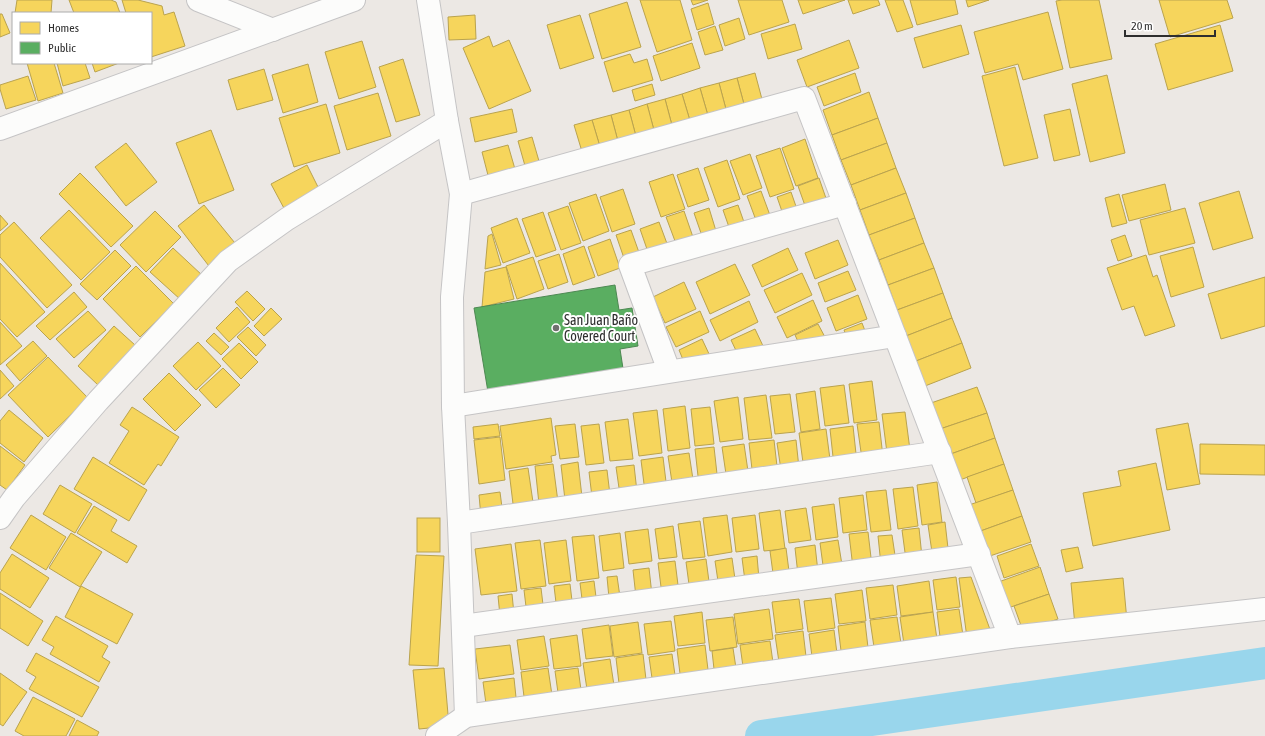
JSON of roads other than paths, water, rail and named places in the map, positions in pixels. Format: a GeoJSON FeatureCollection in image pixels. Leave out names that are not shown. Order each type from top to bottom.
{"type":"FeatureCollection","features":[{"type":"Feature","properties":{"kind":"street"},"geometry":{"type":"LineString","coordinates":[[202,0],[273,30]]}},
{"type":"Feature","properties":{"kind":"street"},"geometry":{"type":"LineString","coordinates":[[0,129],[354,0]]}},
{"type":"Feature","properties":{"kind":"street"},"geometry":{"type":"LineString","coordinates":[[428,0],[446,121],[461,194],[452,297],[453,406],[466,716]]}},
{"type":"Feature","properties":{"kind":"street"},"geometry":{"type":"LineString","coordinates":[[461,194],[804,98],[1010,637]]}},
{"type":"Feature","properties":{"kind":"street"},"geometry":{"type":"LineString","coordinates":[[0,518],[7,494],[98,401],[228,261],[287,219],[446,121]]}},
{"type":"Feature","properties":{"kind":"street"},"geometry":{"type":"LineString","coordinates":[[669,371],[630,265],[845,204]]}},
{"type":"Feature","properties":{"kind":"street"},"geometry":{"type":"LineString","coordinates":[[453,406],[896,336]]}},
{"type":"Feature","properties":{"kind":"street"},"geometry":{"type":"LineString","coordinates":[[459,523],[940,452]]}},
{"type":"Feature","properties":{"kind":"street"},"geometry":{"type":"LineString","coordinates":[[463,626],[979,554]]}},
{"type":"Feature","properties":{"kind":"street"},"geometry":{"type":"LineString","coordinates":[[437,736],[466,716],[1010,637],[1265,609]]}},
{"type":"Feature","properties":{"kind":"waterway"},"geometry":{"type":"LineString","coordinates":[[761,736],[1265,663]]}},
{"type":"Feature","properties":{"kind":"place","name":"San Juan Baño Covered Court"},"geometry":{"type":"Point","coordinates":[556,328]}}]}
